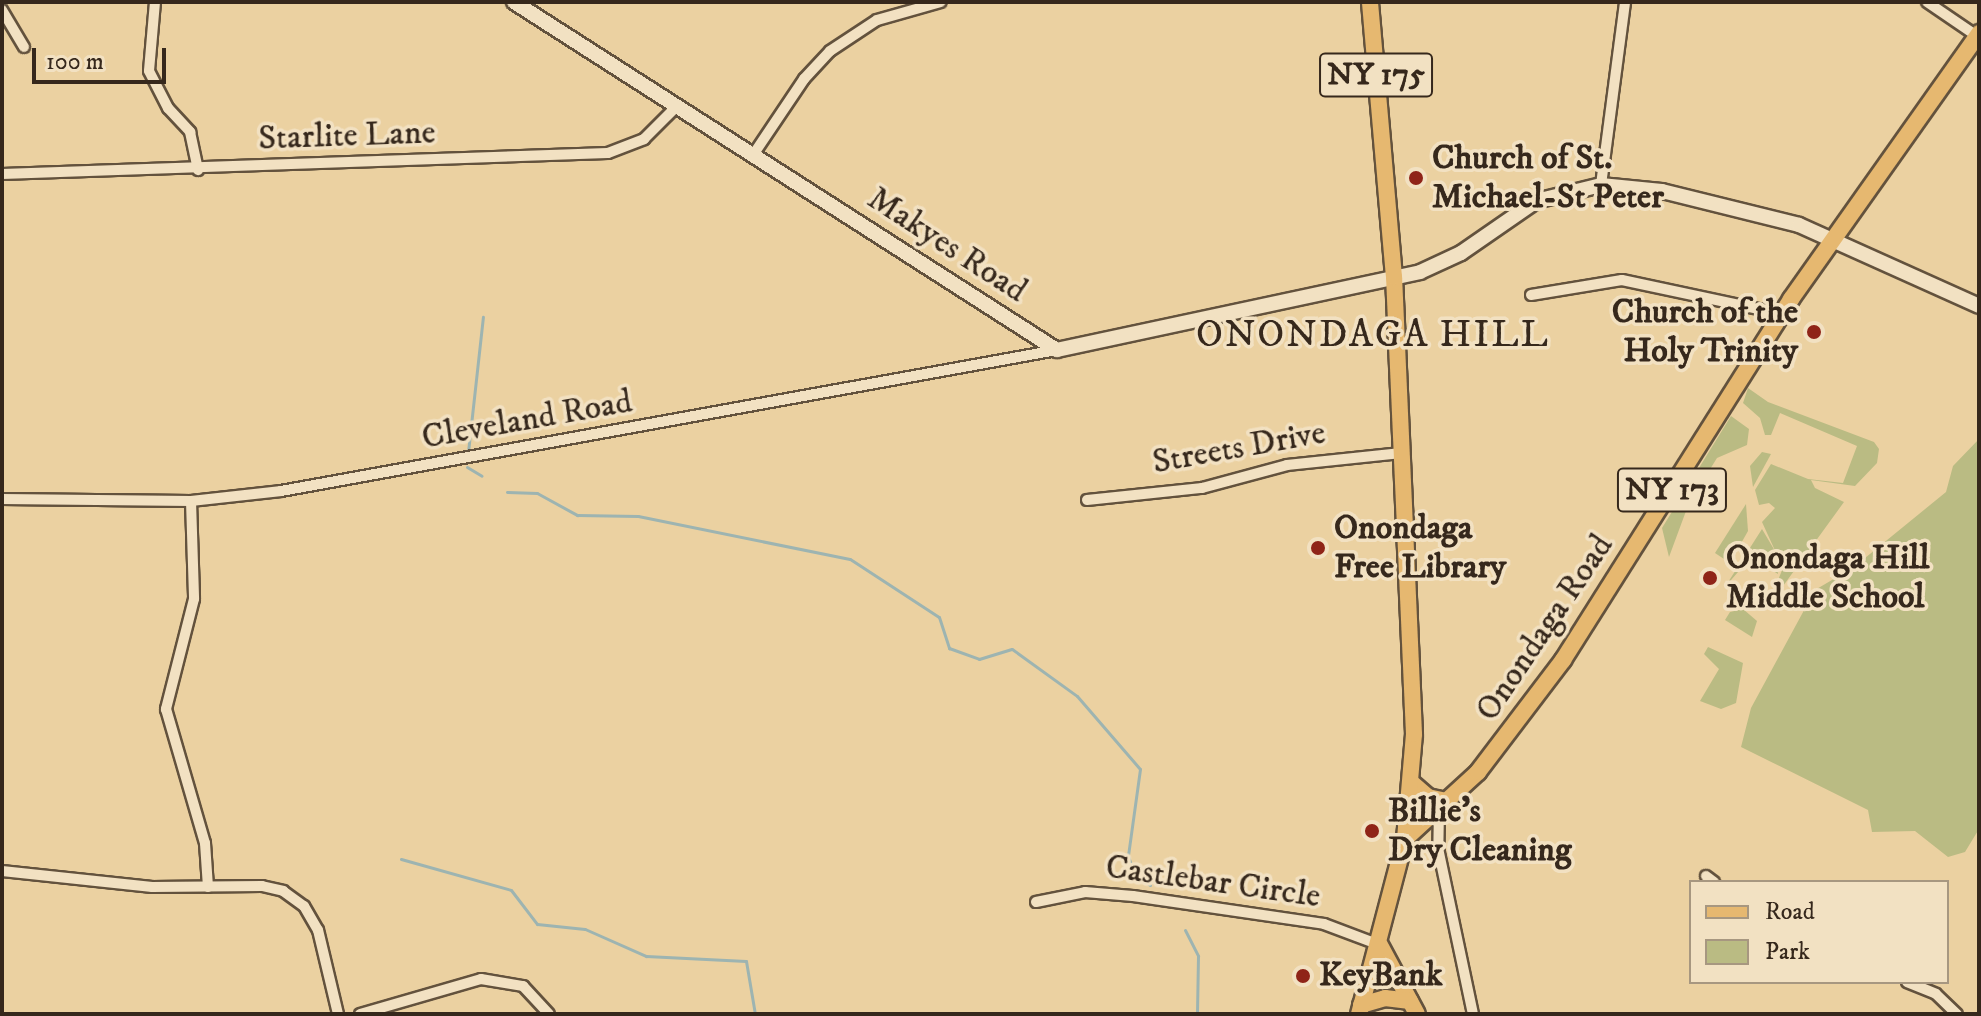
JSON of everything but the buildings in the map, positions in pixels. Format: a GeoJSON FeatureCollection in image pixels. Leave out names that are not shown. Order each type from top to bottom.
{"type":"FeatureCollection","features":[{"type":"Feature","properties":{"kind":"main road","name":"NY 175"},"geometry":{"type":"LineString","coordinates":[[1370,2],[1394,277],[1412,783],[1405,839]]}},
{"type":"Feature","properties":{"kind":"main road","name":"Onondaga Road"},"geometry":{"type":"LineString","coordinates":[[1405,839],[1499,747],[1586,627],[1782,314],[1978,35]]}},
{"type":"Feature","properties":{"kind":"main road"},"geometry":{"type":"LineString","coordinates":[[1412,783],[1443,805]]}},
{"type":"Feature","properties":{"kind":"main road"},"geometry":{"type":"LineString","coordinates":[[1360,1009],[1380,945],[1405,839]]}},
{"type":"Feature","properties":{"kind":"main road"},"geometry":{"type":"LineString","coordinates":[[1380,945],[1414,1007]]}},
{"type":"Feature","properties":{"kind":"main road"},"geometry":{"type":"LineString","coordinates":[[1360,1009],[1385,998],[1414,1007]]}},
{"type":"Feature","properties":{"kind":"street"},"geometry":{"type":"LineString","coordinates":[[155,2],[149,71],[168,108],[190,132],[198,170]]}},
{"type":"Feature","properties":{"kind":"street","name":"Makyes Road"},"geometry":{"type":"LineString","coordinates":[[514,2],[1057,350]]}},
{"type":"Feature","properties":{"kind":"street"},"geometry":{"type":"LineString","coordinates":[[753,155],[830,51],[877,20],[941,2]]}},
{"type":"Feature","properties":{"kind":"street"},"geometry":{"type":"LineString","coordinates":[[1601,185],[1625,2]]}},
{"type":"Feature","properties":{"kind":"street"},"geometry":{"type":"LineString","coordinates":[[1927,2],[1978,35]]}},
{"type":"Feature","properties":{"kind":"street"},"geometry":{"type":"LineString","coordinates":[[2,10],[24,47]]}},
{"type":"Feature","properties":{"kind":"street","name":"Starlite Lane"},"geometry":{"type":"LineString","coordinates":[[2,174],[198,170],[608,153],[644,139],[677,106]]}},
{"type":"Feature","properties":{"kind":"street"},"geometry":{"type":"LineString","coordinates":[[1057,350],[1420,272],[1461,253],[1536,201],[1601,185],[1638,186],[1799,225],[1979,306]]}},
{"type":"Feature","properties":{"kind":"street"},"geometry":{"type":"LineString","coordinates":[[1531,295],[1622,280],[1782,314]]}},
{"type":"Feature","properties":{"kind":"street","name":"Cleveland Road"},"geometry":{"type":"LineString","coordinates":[[2,499],[191,501],[431,466],[1057,350]]}},
{"type":"Feature","properties":{"kind":"street","name":"Streets Drive"},"geometry":{"type":"LineString","coordinates":[[1087,500],[1202,488],[1287,465],[1401,453]]}},
{"type":"Feature","properties":{"kind":"street"},"geometry":{"type":"LineString","coordinates":[[191,501],[194,599],[166,709],[205,843],[208,887]]}},
{"type":"Feature","properties":{"kind":"street"},"geometry":{"type":"LineString","coordinates":[[1443,805],[1438,848],[1473,1014]]}},
{"type":"Feature","properties":{"kind":"street"},"geometry":{"type":"LineString","coordinates":[[2,871],[106,884],[262,886],[283,891],[304,906],[318,930],[338,1014]]}},
{"type":"Feature","properties":{"kind":"street","name":"Castlebar Circle"},"geometry":{"type":"LineString","coordinates":[[1036,902],[1085,892],[1133,896],[1324,924],[1380,945]]}},
{"type":"Feature","properties":{"kind":"street"},"geometry":{"type":"LineString","coordinates":[[360,1014],[481,979],[523,986],[549,1014]]}},
{"type":"Feature","properties":{"kind":"street"},"geometry":{"type":"LineString","coordinates":[[1912,984],[1936,994],[1957,1014]]}},
{"type":"Feature","properties":{"kind":"green space"},"geometry":{"type":"Polygon","coordinates":[[[1748,388],[1768,402],[1874,442],[1879,449],[1877,463],[1855,486],[1811,480],[1815,488],[1844,502],[1765,611],[1783,568],[1762,522],[1775,508],[1769,503],[1759,505],[1755,490],[1771,464],[1808,479],[1843,483],[1857,446],[1780,413],[1771,435],[1765,435],[1760,418],[1743,403],[1748,388]]]}},
{"type":"Feature","properties":{"kind":"green space"},"geometry":{"type":"Polygon","coordinates":[[[1731,416],[1749,429],[1747,445],[1717,458],[1689,503],[1669,557],[1662,528],[1731,416]]]}},
{"type":"Feature","properties":{"kind":"green space"},"geometry":{"type":"Polygon","coordinates":[[[1979,439],[1979,829],[1965,852],[1948,857],[1915,831],[1872,832],[1868,810],[1741,747],[1751,708],[1815,590],[1854,567],[1946,492],[1953,466],[1979,439]]]}},
{"type":"Feature","properties":{"kind":"green space"},"geometry":{"type":"Polygon","coordinates":[[[1762,452],[1771,454],[1753,487],[1750,466],[1762,452]]]}},
{"type":"Feature","properties":{"kind":"green space"},"geometry":{"type":"Polygon","coordinates":[[[1746,504],[1748,531],[1730,563],[1715,553],[1746,504]]]}},
{"type":"Feature","properties":{"kind":"green space"},"geometry":{"type":"Polygon","coordinates":[[[1762,529],[1775,551],[1778,574],[1751,557],[1725,587],[1762,529]]]}},
{"type":"Feature","properties":{"kind":"green space"},"geometry":{"type":"Polygon","coordinates":[[[1743,609],[1757,621],[1752,637],[1725,620],[1730,612],[1743,609]]]}},
{"type":"Feature","properties":{"kind":"green space"},"geometry":{"type":"Polygon","coordinates":[[[1708,647],[1743,663],[1736,703],[1721,709],[1700,701],[1719,669],[1704,654],[1708,647]]]}},
{"type":"Feature","properties":{"kind":"waterway"},"geometry":{"type":"LineString","coordinates":[[468,452],[483,317]]}},
{"type":"Feature","properties":{"kind":"waterway"},"geometry":{"type":"LineString","coordinates":[[467,467],[482,476]]}},
{"type":"Feature","properties":{"kind":"waterway"},"geometry":{"type":"LineString","coordinates":[[507,492],[537,493],[577,515],[638,516],[850,559],[939,617],[949,648],[979,659],[1012,649],[1077,696],[1140,769],[1128,856],[1134,873],[1150,885]]}},
{"type":"Feature","properties":{"kind":"waterway"},"geometry":{"type":"LineString","coordinates":[[401,859],[511,890],[537,924],[585,929],[646,956],[746,961],[755,1014]]}},
{"type":"Feature","properties":{"kind":"waterway"},"geometry":{"type":"LineString","coordinates":[[1185,930],[1198,956],[1197,1014]]}},
{"type":"Feature","properties":{"kind":"place","name":"Church of St. Michael-St Peter"},"geometry":{"type":"Point","coordinates":[1416,178]}},
{"type":"Feature","properties":{"kind":"place","name":"Church of the Holy Trinity"},"geometry":{"type":"Point","coordinates":[1814,332]}},
{"type":"Feature","properties":{"kind":"place","name":"Onondaga Free Library"},"geometry":{"type":"Point","coordinates":[1318,548]}},
{"type":"Feature","properties":{"kind":"place","name":"Onondaga Hill Middle School"},"geometry":{"type":"Point","coordinates":[1710,578]}},
{"type":"Feature","properties":{"kind":"place","name":"Billie's Dry Cleaning"},"geometry":{"type":"Point","coordinates":[1372,831]}},
{"type":"Feature","properties":{"kind":"place","name":"KeyBank"},"geometry":{"type":"Point","coordinates":[1303,976]}},
{"type":"Feature","properties":{"kind":"district","name":"ONONDAGA HILL"},"geometry":{"type":"Point","coordinates":[1373,336]}}]}
